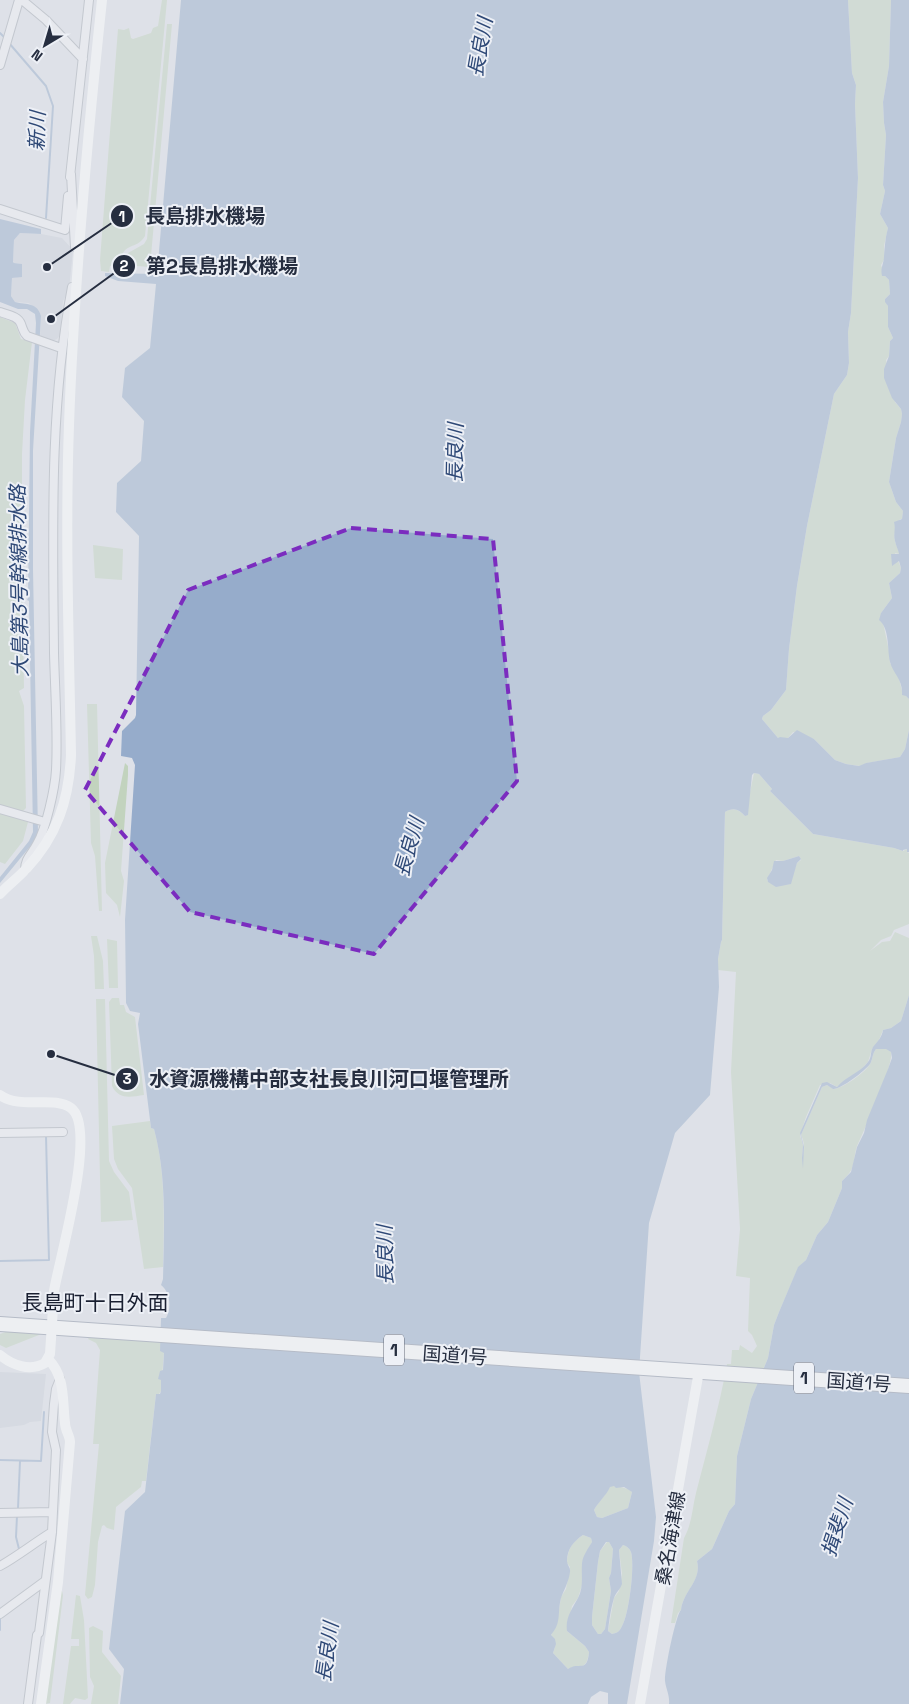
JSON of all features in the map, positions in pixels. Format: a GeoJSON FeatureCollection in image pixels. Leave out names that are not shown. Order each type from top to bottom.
{"type":"FeatureCollection","features":[{"type":"Feature","properties":{"kind":"highway","name":"国道1号"},"geometry":{"type":"LineString","coordinates":[[0,1324],[698,1374],[909,1386]]}},
{"type":"Feature","properties":{"kind":"street"},"geometry":{"type":"LineString","coordinates":[[0,66],[21,0],[46,20],[83,59]]}},
{"type":"Feature","properties":{"kind":"street"},"geometry":{"type":"LineString","coordinates":[[0,209],[65,230],[89,0]]}},
{"type":"Feature","properties":{"kind":"street"},"geometry":{"type":"LineString","coordinates":[[0,894],[25,870],[48,840],[62,811],[70,777],[69,425],[78,268],[102,0]]}},
{"type":"Feature","properties":{"kind":"street"},"geometry":{"type":"LineString","coordinates":[[25,870],[25,861],[38,843],[39,820],[56,772],[53,579],[54,491],[61,348],[72,288],[78,268],[75,250],[71,174]]}},
{"type":"Feature","properties":{"kind":"street"},"geometry":{"type":"LineString","coordinates":[[0,312],[17,318],[24,333],[32,338],[61,348]]}},
{"type":"Feature","properties":{"kind":"street"},"geometry":{"type":"LineString","coordinates":[[0,809],[39,820]]}},
{"type":"Feature","properties":{"kind":"street"},"geometry":{"type":"LineString","coordinates":[[0,1095],[12,1101],[66,1105],[76,1113],[78,1119],[80,1152],[75,1192],[54,1292]]}},
{"type":"Feature","properties":{"kind":"street"},"geometry":{"type":"LineString","coordinates":[[0,1133],[63,1132]]}},
{"type":"Feature","properties":{"kind":"street"},"geometry":{"type":"LineString","coordinates":[[0,1355],[16,1364],[31,1368],[40,1366],[48,1359],[50,1354],[53,1308]]}},
{"type":"Feature","properties":{"kind":"street"},"geometry":{"type":"LineString","coordinates":[[42,1704],[58,1582],[70,1450],[70,1438],[65,1425],[65,1405],[60,1379],[56,1368],[48,1359]]}},
{"type":"Feature","properties":{"kind":"street","name":"桑名海津線"},"geometry":{"type":"LineString","coordinates":[[640,1704],[698,1374]]}},
{"type":"Feature","properties":{"kind":"street"},"geometry":{"type":"LineString","coordinates":[[28,1704],[52,1532],[56,1450],[52,1432],[56,1389],[60,1379]]}},
{"type":"Feature","properties":{"kind":"street"},"geometry":{"type":"LineString","coordinates":[[0,1513],[52,1512]]}},
{"type":"Feature","properties":{"kind":"street"},"geometry":{"type":"LineString","coordinates":[[0,1566],[52,1532]]}},
{"type":"Feature","properties":{"kind":"street"},"geometry":{"type":"LineString","coordinates":[[0,1614],[45,1581]]}},
{"type":"Feature","properties":{"kind":"highlighted area"},"geometry":{"type":"Polygon","coordinates":[[[351,528],[493,539],[517,781],[374,954],[190,912],[85,790],[188,590],[351,528]]]}},
{"type":"Feature","properties":{"kind":"shaded area"},"geometry":{"type":"Polygon","coordinates":[[[20,233],[62,238],[73,250],[69,289],[63,301],[60,335],[52,341],[40,338],[41,316],[29,303],[15,302],[11,296],[12,278],[22,276],[22,264],[14,263],[13,261],[14,240],[20,233]]]}},
{"type":"Feature","properties":{"kind":"shaded area"},"geometry":{"type":"Polygon","coordinates":[[[0,1372],[46,1374],[41,1421],[0,1428],[0,1372]]]}},
{"type":"Feature","properties":{"kind":"green space"},"geometry":{"type":"Polygon","coordinates":[[[162,0],[167,0],[145,236],[142,241],[124,252],[119,264],[110,266],[109,272],[101,271],[100,260],[118,29],[124,30],[129,28],[131,38],[133,39],[151,33],[153,28],[158,26],[162,0]]]}},
{"type":"Feature","properties":{"kind":"green space"},"geometry":{"type":"Polygon","coordinates":[[[848,0],[891,0],[889,66],[883,102],[886,135],[883,185],[885,191],[880,214],[888,228],[884,246],[885,258],[881,265],[885,276],[889,280],[890,294],[885,299],[888,306],[888,327],[893,338],[890,341],[889,356],[886,360],[895,402],[901,409],[902,414],[889,482],[896,502],[903,511],[895,536],[899,554],[895,553],[901,568],[900,573],[889,583],[892,598],[881,613],[890,663],[898,674],[902,691],[909,699],[909,730],[905,749],[900,757],[860,766],[835,760],[814,739],[793,732],[788,738],[778,738],[762,719],[786,690],[797,586],[807,526],[834,394],[847,375],[849,363],[848,332],[851,313],[858,178],[856,85],[852,73],[848,0]]]}},
{"type":"Feature","properties":{"kind":"green space"},"geometry":{"type":"Polygon","coordinates":[[[167,24],[172,24],[150,267],[124,265],[128,253],[144,244],[147,239],[167,24]]]}},
{"type":"Feature","properties":{"kind":"green space"},"geometry":{"type":"Polygon","coordinates":[[[0,317],[15,323],[21,339],[32,342],[25,400],[22,454],[24,688],[19,691],[24,706],[26,808],[22,812],[0,805],[0,317]]]}},
{"type":"Feature","properties":{"kind":"green space"},"geometry":{"type":"Polygon","coordinates":[[[93,545],[123,549],[122,580],[95,578],[93,545]]]}},
{"type":"Feature","properties":{"kind":"green space"},"geometry":{"type":"Polygon","coordinates":[[[87,704],[97,704],[102,911],[99,911],[95,856],[91,843],[87,704]]]}},
{"type":"Feature","properties":{"kind":"green space"},"geometry":{"type":"Polygon","coordinates":[[[125,763],[128,766],[128,775],[121,871],[124,881],[120,917],[117,905],[106,893],[105,863],[125,763]]]}},
{"type":"Feature","properties":{"kind":"green space"},"geometry":{"type":"Polygon","coordinates":[[[754,773],[759,774],[772,789],[770,791],[813,834],[903,851],[907,849],[909,853],[909,924],[894,930],[891,936],[881,940],[870,951],[882,942],[890,941],[895,932],[909,938],[909,995],[901,1021],[891,1028],[883,1030],[879,1040],[872,1049],[868,1062],[856,1075],[851,1076],[837,1087],[830,1083],[820,1085],[806,1117],[800,1135],[803,1145],[802,1159],[804,1147],[801,1135],[822,1087],[827,1085],[834,1089],[854,1080],[867,1068],[876,1049],[887,1049],[891,1052],[888,1070],[857,1146],[852,1169],[842,1181],[842,1188],[828,1222],[817,1235],[806,1260],[798,1268],[774,1325],[768,1358],[751,1399],[737,1456],[735,1504],[729,1511],[712,1549],[697,1561],[698,1568],[695,1581],[682,1603],[675,1623],[671,1623],[684,1538],[690,1522],[717,1413],[727,1364],[731,1364],[732,1350],[739,1350],[740,1345],[752,1353],[757,1346],[748,1331],[750,1278],[736,1276],[740,1229],[731,1072],[736,972],[718,970],[722,940],[725,812],[735,810],[745,816],[754,773]],[[799,856],[783,861],[776,860],[767,880],[774,884],[789,884],[797,863],[801,860],[799,856]]]}},
{"type":"Feature","properties":{"kind":"green space"},"geometry":{"type":"Polygon","coordinates":[[[0,813],[28,822],[23,841],[5,864],[0,862],[0,813]]]}},
{"type":"Feature","properties":{"kind":"green space"},"geometry":{"type":"Polygon","coordinates":[[[91,936],[97,936],[103,961],[104,989],[95,989],[91,936]]]}},
{"type":"Feature","properties":{"kind":"green space"},"geometry":{"type":"Polygon","coordinates":[[[107,939],[117,941],[118,988],[109,988],[107,939]]]}},
{"type":"Feature","properties":{"kind":"green space"},"geometry":{"type":"Polygon","coordinates":[[[112,998],[119,998],[120,1005],[124,1005],[126,1012],[135,1017],[144,1095],[122,1096],[112,1086],[109,1002],[112,998]]]}},
{"type":"Feature","properties":{"kind":"green space"},"geometry":{"type":"Polygon","coordinates":[[[96,999],[105,999],[109,1161],[114,1172],[129,1192],[133,1220],[101,1222],[96,999]]]}},
{"type":"Feature","properties":{"kind":"green space"},"geometry":{"type":"Polygon","coordinates":[[[150,1121],[151,1128],[154,1129],[161,1163],[164,1215],[163,1267],[144,1269],[132,1188],[118,1169],[114,1159],[112,1126],[150,1121]]]}},
{"type":"Feature","properties":{"kind":"green space"},"geometry":{"type":"Polygon","coordinates":[[[8,1331],[44,1333],[6,1348],[0,1345],[0,1334],[8,1331]]]}},
{"type":"Feature","properties":{"kind":"green space"},"geometry":{"type":"Polygon","coordinates":[[[90,1336],[161,1341],[164,1352],[161,1391],[159,1394],[156,1394],[146,1481],[142,1481],[141,1487],[116,1507],[114,1530],[104,1525],[102,1526],[98,1542],[95,1585],[92,1597],[88,1599],[85,1595],[99,1444],[93,1444],[100,1350],[96,1343],[88,1339],[90,1336]]]}},
{"type":"Feature","properties":{"kind":"green space"},"geometry":{"type":"Polygon","coordinates":[[[610,1486],[624,1488],[632,1492],[628,1508],[602,1518],[597,1517],[594,1510],[610,1486]]]}},
{"type":"Feature","properties":{"kind":"green space"},"geometry":{"type":"Polygon","coordinates":[[[583,1535],[591,1538],[592,1542],[582,1563],[583,1582],[578,1598],[572,1606],[567,1631],[585,1646],[589,1652],[587,1661],[583,1666],[568,1669],[553,1653],[555,1647],[551,1636],[561,1597],[566,1589],[570,1567],[567,1563],[569,1550],[576,1540],[583,1535]]]}},
{"type":"Feature","properties":{"kind":"green space"},"geometry":{"type":"Polygon","coordinates":[[[609,1542],[613,1549],[609,1578],[611,1591],[605,1629],[601,1634],[598,1634],[592,1625],[592,1617],[600,1551],[609,1542]]]}},
{"type":"Feature","properties":{"kind":"green space"},"geometry":{"type":"Polygon","coordinates":[[[623,1545],[628,1547],[631,1552],[630,1591],[624,1622],[616,1633],[612,1634],[608,1631],[614,1598],[619,1591],[622,1574],[619,1550],[623,1545]]]}},
{"type":"Feature","properties":{"kind":"green space"},"geometry":{"type":"Polygon","coordinates":[[[59,1591],[62,1591],[63,1595],[50,1703],[45,1704],[59,1591]]]}},
{"type":"Feature","properties":{"kind":"green space"},"geometry":{"type":"Polygon","coordinates":[[[76,1595],[80,1596],[84,1620],[88,1698],[85,1700],[75,1698],[70,1704],[63,1704],[71,1646],[79,1646],[79,1639],[71,1639],[76,1595]]]}},
{"type":"Feature","properties":{"kind":"green space"},"geometry":{"type":"Polygon","coordinates":[[[93,1626],[103,1631],[102,1652],[121,1676],[118,1704],[91,1704],[94,1686],[90,1677],[89,1628],[93,1626]]]}},
{"type":"Feature","properties":{"kind":"water","name":"長良川"},"geometry":{"type":"Polygon","coordinates":[[[181,0],[848,0],[852,73],[856,85],[858,178],[851,313],[848,332],[849,363],[847,375],[834,394],[807,526],[797,586],[786,690],[762,719],[778,738],[788,738],[797,730],[814,739],[835,760],[859,766],[900,757],[905,749],[909,730],[909,852],[907,852],[907,849],[903,851],[813,834],[770,791],[772,789],[759,774],[754,773],[752,775],[748,815],[745,816],[736,810],[725,812],[722,940],[718,959],[719,987],[710,1095],[675,1133],[649,1223],[639,1372],[656,1517],[654,1541],[627,1704],[608,1704],[608,1693],[600,1691],[591,1697],[588,1704],[120,1704],[124,1669],[109,1649],[125,1511],[145,1492],[156,1394],[160,1394],[161,1391],[161,1380],[158,1379],[160,1371],[163,1370],[164,1353],[160,1351],[161,1318],[166,1318],[169,1305],[168,1296],[161,1285],[163,1279],[164,1241],[163,1184],[158,1147],[154,1129],[151,1128],[138,1024],[140,1013],[130,1011],[126,1003],[125,920],[135,765],[132,758],[121,756],[122,731],[136,715],[139,536],[116,512],[117,483],[141,461],[144,421],[122,397],[125,368],[150,348],[156,284],[118,281],[105,276],[105,273],[157,274],[181,0]],[[610,1487],[594,1510],[597,1517],[602,1518],[628,1508],[632,1492],[624,1487],[610,1487]],[[583,1535],[574,1543],[568,1553],[567,1561],[570,1569],[568,1582],[561,1598],[557,1626],[551,1635],[555,1639],[556,1644],[553,1653],[568,1669],[584,1665],[588,1659],[589,1652],[585,1646],[567,1631],[568,1618],[581,1590],[583,1560],[592,1542],[591,1538],[583,1535]],[[606,1542],[600,1551],[592,1617],[592,1625],[598,1634],[601,1634],[605,1629],[611,1591],[609,1578],[613,1549],[609,1542],[606,1542]],[[623,1545],[619,1550],[622,1584],[615,1596],[611,1610],[608,1631],[612,1634],[619,1630],[624,1622],[632,1579],[631,1552],[628,1547],[623,1545]]]}},
{"type":"Feature","properties":{"kind":"water"},"geometry":{"type":"Polygon","coordinates":[[[891,0],[909,0],[909,699],[902,695],[901,685],[891,666],[885,629],[879,620],[881,613],[892,598],[889,583],[900,573],[899,561],[892,566],[891,554],[899,554],[894,538],[894,522],[902,519],[903,511],[896,502],[889,482],[902,414],[901,409],[892,398],[884,378],[890,341],[893,338],[888,327],[888,306],[885,302],[885,299],[890,294],[889,280],[882,276],[888,228],[880,214],[885,191],[883,185],[886,135],[883,102],[889,66],[891,0]]]}},
{"type":"Feature","properties":{"kind":"water"},"geometry":{"type":"Polygon","coordinates":[[[0,219],[41,229],[41,234],[20,233],[14,240],[13,262],[22,264],[22,277],[12,278],[11,296],[15,302],[37,308],[41,316],[33,451],[33,569],[38,832],[33,843],[0,883],[0,877],[29,841],[33,832],[29,601],[27,600],[30,432],[36,323],[35,314],[27,309],[18,309],[0,302],[0,219]]]}},
{"type":"Feature","properties":{"kind":"water"},"geometry":{"type":"Polygon","coordinates":[[[799,856],[801,859],[797,863],[791,884],[776,887],[768,882],[767,878],[772,870],[774,861],[783,861],[799,856]]]}},
{"type":"Feature","properties":{"kind":"water","name":"揖斐川"},"geometry":{"type":"Polygon","coordinates":[[[909,995],[909,1704],[669,1704],[665,1676],[676,1622],[682,1603],[695,1580],[698,1568],[697,1561],[712,1549],[729,1511],[735,1504],[737,1456],[751,1399],[768,1358],[774,1325],[798,1267],[806,1260],[817,1235],[828,1222],[842,1188],[842,1181],[851,1172],[857,1147],[892,1058],[891,1052],[886,1049],[876,1049],[870,1064],[852,1080],[833,1089],[827,1085],[822,1087],[801,1135],[804,1147],[803,1169],[803,1145],[800,1133],[822,1083],[827,1082],[837,1087],[865,1066],[883,1030],[891,1028],[901,1021],[909,995]]]}},
{"type":"Feature","properties":{"kind":"waterway","name":"新川"},"geometry":{"type":"LineString","coordinates":[[0,33],[6,39]]}},
{"type":"Feature","properties":{"kind":"waterway","name":"新川"},"geometry":{"type":"LineString","coordinates":[[9,43],[46,86],[53,106],[46,218]]}},
{"type":"Feature","properties":{"kind":"waterway"},"geometry":{"type":"LineString","coordinates":[[0,1261],[49,1260],[46,1136]]}},
{"type":"Feature","properties":{"kind":"waterway"},"geometry":{"type":"LineString","coordinates":[[0,1460],[41,1461],[44,1412]]}},
{"type":"Feature","properties":{"kind":"waterway"},"geometry":{"type":"LineString","coordinates":[[18,1508],[20,1461]]}},
{"type":"Feature","properties":{"kind":"waterway"},"geometry":{"type":"LineString","coordinates":[[17,1516],[16,1537],[19,1549]]}},
{"type":"Feature","properties":{"kind":"waterway"},"geometry":{"type":"LineString","coordinates":[[0,1619],[0,1630]]}},
{"type":"Feature","properties":{"kind":"place","name":"長島排水機場"},"geometry":{"type":"Point","coordinates":[47,267]}},
{"type":"Feature","properties":{"kind":"place","name":"第2長島排水機場"},"geometry":{"type":"Point","coordinates":[51,319]}},
{"type":"Feature","properties":{"kind":"place","name":"水資源機構中部支社長良川河口堰管理所"},"geometry":{"type":"Point","coordinates":[51,1054]}},
{"type":"Feature","properties":{"kind":"district","name":"長島町十日外面"},"geometry":{"type":"Point","coordinates":[95,1303]}},
{"type":"Feature","properties":{"kind":"water label","name":"大島第3号幹線排水路"},"geometry":{"type":"Point","coordinates":[19,581]}}]}
